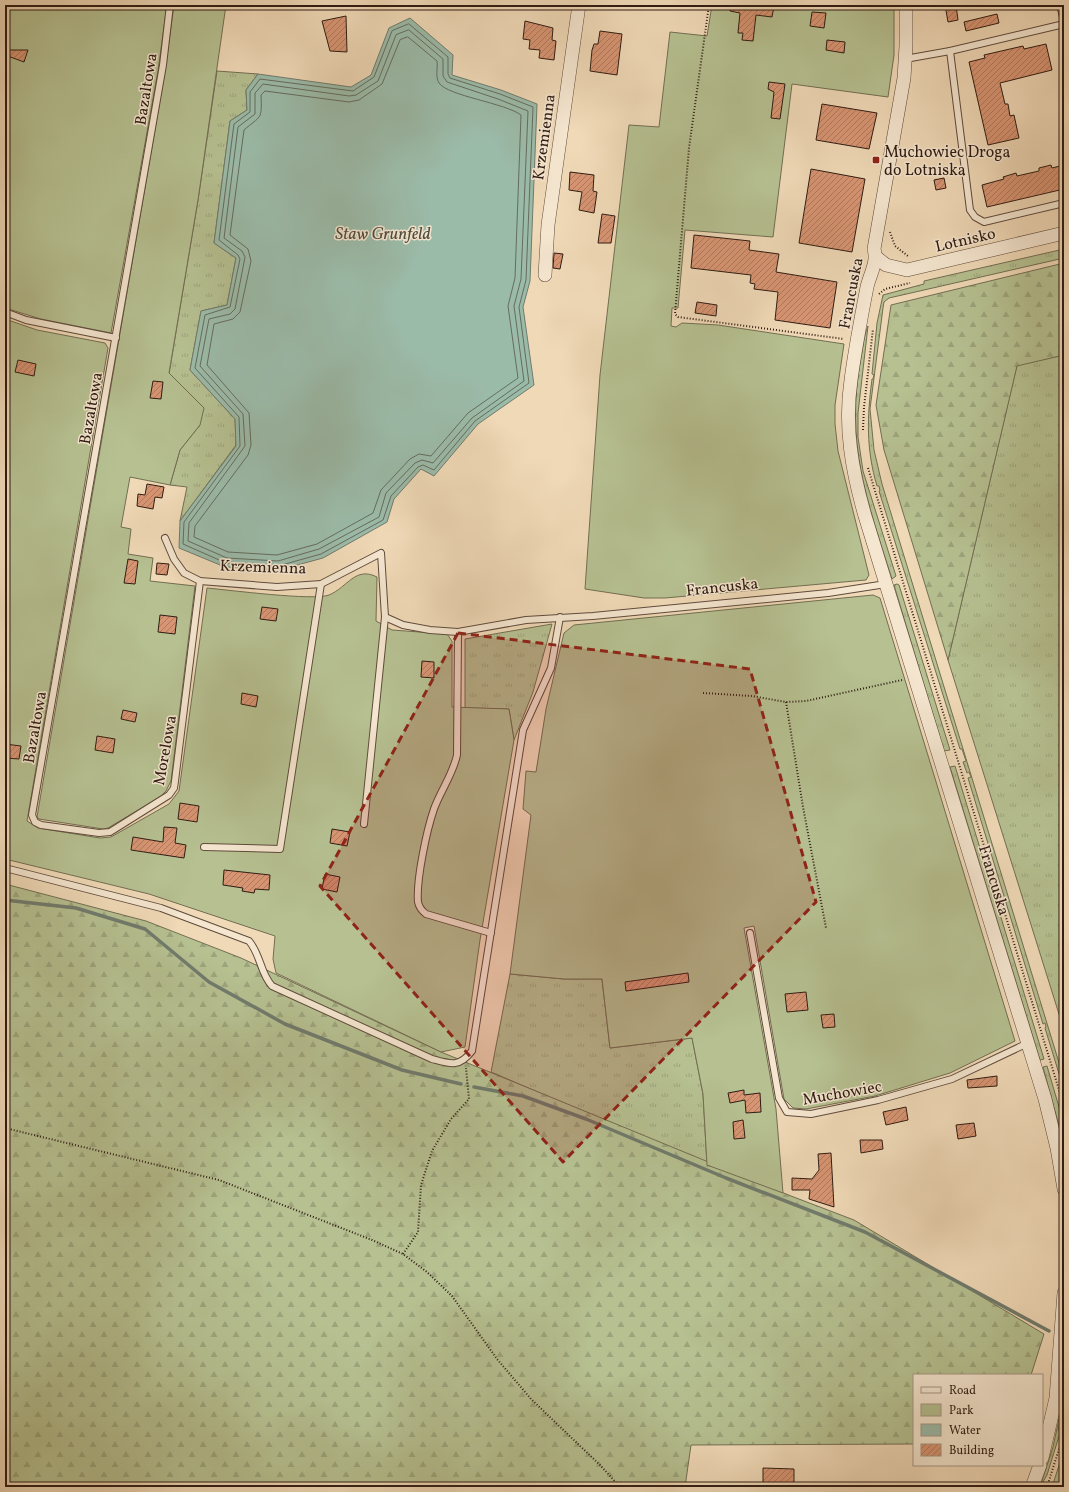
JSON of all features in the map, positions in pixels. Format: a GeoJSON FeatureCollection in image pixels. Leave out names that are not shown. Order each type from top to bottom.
{"type":"FeatureCollection","features":[{"type":"Feature","properties":{"kind":"street","name":"Krzemienna"},"geometry":{"type":"LineString","coordinates":[[546,275],[548,225],[579,5]]}},
{"type":"Feature","properties":{"kind":"street","name":"Francuska"},"geometry":{"type":"LineString","coordinates":[[906,5],[904,78],[874,249],[876,257],[868,284],[849,400],[848,433],[851,457],[858,493],[1053,1126],[1064,1189]]}},
{"type":"Feature","properties":{"kind":"street","name":"Lotnisko"},"geometry":{"type":"LineString","coordinates":[[876,257],[886,265],[907,270],[1064,233]]}},
{"type":"Feature","properties":{"kind":"street"},"geometry":{"type":"LineString","coordinates":[[1043,1454],[1056,1398],[1064,1293]]}},
{"type":"Feature","properties":{"kind":"street"},"geometry":{"type":"LineString","coordinates":[[1032,1487],[1040,1466]]}},
{"type":"Feature","properties":{"kind":"lane","name":"Bazaltowa"},"geometry":{"type":"LineString","coordinates":[[32,816],[163,65],[170,5]]}},
{"type":"Feature","properties":{"kind":"lane"},"geometry":{"type":"LineString","coordinates":[[1060,5],[1064,21]]}},
{"type":"Feature","properties":{"kind":"lane"},"geometry":{"type":"LineString","coordinates":[[905,59],[950,51],[1064,24]]}},
{"type":"Feature","properties":{"kind":"lane"},"geometry":{"type":"LineString","coordinates":[[950,51],[970,210],[974,217],[984,222],[1064,203]]}},
{"type":"Feature","properties":{"kind":"lane"},"geometry":{"type":"LineString","coordinates":[[5,312],[26,320],[116,338]]}},
{"type":"Feature","properties":{"kind":"lane","name":"Krzemienna"},"geometry":{"type":"LineString","coordinates":[[165,538],[174,559],[184,573],[200,581],[277,587],[321,584],[381,553],[385,617]]}},
{"type":"Feature","properties":{"kind":"lane","name":"Morelowa"},"geometry":{"type":"LineString","coordinates":[[32,816],[35,822],[41,825],[99,833],[110,832],[170,795],[174,788],[175,781],[200,581]]}},
{"type":"Feature","properties":{"kind":"lane"},"geometry":{"type":"LineString","coordinates":[[204,847],[280,849],[321,584]]}},
{"type":"Feature","properties":{"kind":"lane","name":"Francuska"},"geometry":{"type":"LineString","coordinates":[[458,632],[526,620],[593,616],[828,593],[886,584]]}},
{"type":"Feature","properties":{"kind":"lane"},"geometry":{"type":"LineString","coordinates":[[364,824],[385,617],[403,625],[430,630],[458,632],[457,756],[455,766],[441,793],[430,825],[426,840],[418,902],[422,911],[426,914],[491,933]]}},
{"type":"Feature","properties":{"kind":"lane"},"geometry":{"type":"LineString","coordinates":[[5,868],[162,908],[249,941],[256,949],[265,978],[272,986],[432,1059],[448,1064],[460,1062],[466,1059],[472,1051],[523,730],[551,668],[560,617]]}},
{"type":"Feature","properties":{"kind":"lane","name":"Muchowiec"},"geometry":{"type":"LineString","coordinates":[[750,933],[779,1098],[787,1112],[811,1114],[878,1100],[952,1079],[1028,1043]]}},
{"type":"Feature","properties":{"kind":"path"},"geometry":{"type":"LineString","coordinates":[[709,5],[689,148],[675,314],[678,317],[858,341]]}},
{"type":"Feature","properties":{"kind":"path"},"geometry":{"type":"LineString","coordinates":[[877,299],[883,290],[912,282]]}},
{"type":"Feature","properties":{"kind":"path"},"geometry":{"type":"LineString","coordinates":[[863,434],[864,407],[873,325]]}},
{"type":"Feature","properties":{"kind":"path"},"geometry":{"type":"LineString","coordinates":[[867,463],[1064,1106]]}},
{"type":"Feature","properties":{"kind":"path"},"geometry":{"type":"LineString","coordinates":[[703,693],[752,696],[786,702],[806,701],[915,677]]}},
{"type":"Feature","properties":{"kind":"path"},"geometry":{"type":"LineString","coordinates":[[786,702],[803,807],[826,928]]}},
{"type":"Feature","properties":{"kind":"path"},"geometry":{"type":"LineString","coordinates":[[402,1254],[418,1232],[421,1185],[432,1151],[451,1119],[469,1099],[466,1059]]}},
{"type":"Feature","properties":{"kind":"path"},"geometry":{"type":"LineString","coordinates":[[5,1128],[220,1180],[372,1240],[402,1254],[427,1272],[452,1296],[497,1359],[531,1399],[600,1465],[619,1486]]}},
{"type":"Feature","properties":{"kind":"path"},"geometry":{"type":"LineString","coordinates":[[1048,1487],[1064,1433]]}},
{"type":"Feature","properties":{"kind":"highlighted area"},"geometry":{"type":"Polygon","coordinates":[[[458,633],[750,669],[816,902],[563,1162],[320,886],[458,633]]]}},
{"type":"Feature","properties":{"kind":"green space"},"geometry":{"type":"Polygon","coordinates":[[[5,5],[167,5],[158,71],[111,333],[41,319],[5,308],[5,5]]]}},
{"type":"Feature","properties":{"kind":"green space"},"geometry":{"type":"Polygon","coordinates":[[[174,5],[226,5],[198,200],[169,373],[204,408],[200,425],[180,450],[170,485],[130,477],[121,527],[131,529],[128,554],[153,558],[150,581],[195,586],[171,781],[166,791],[160,797],[108,828],[103,829],[39,819],[37,817],[165,71],[174,5]]]}},
{"type":"Feature","properties":{"kind":"green space"},"geometry":{"type":"Polygon","coordinates":[[[712,5],[894,5],[894,55],[888,97],[792,84],[773,237],[685,230],[678,308],[672,308],[671,326],[676,327],[682,323],[718,325],[844,344],[835,405],[835,424],[838,451],[869,575],[866,580],[665,598],[644,598],[585,589],[600,375],[629,125],[659,127],[670,32],[707,36],[712,5]]]}},
{"type":"Feature","properties":{"kind":"green space"},"geometry":{"type":"Polygon","coordinates":[[[217,71],[258,74],[246,90],[247,110],[230,121],[214,243],[236,258],[227,305],[201,311],[190,370],[235,419],[236,445],[180,521],[187,487],[170,485],[180,450],[200,425],[169,374],[198,200],[217,71]]]}},
{"type":"Feature","properties":{"kind":"green space"},"geometry":{"type":"Polygon","coordinates":[[[1064,249],[1064,258],[889,298],[884,302],[870,409],[874,450],[882,484],[1064,1079],[1064,1090],[1045,1028],[1045,1023],[1043,1024],[968,778],[971,777],[969,772],[967,773],[963,762],[966,761],[962,749],[960,749],[879,491],[879,486],[877,486],[869,446],[868,420],[872,379],[874,375],[872,374],[877,323],[883,295],[924,284],[924,281],[1064,249]]]}},
{"type":"Feature","properties":{"kind":"green space"},"geometry":{"type":"Polygon","coordinates":[[[1064,263],[1064,355],[1017,366],[948,660],[884,450],[876,405],[891,305],[1064,263]]]}},
{"type":"Feature","properties":{"kind":"green space"},"geometry":{"type":"Polygon","coordinates":[[[5,319],[37,330],[105,343],[108,348],[27,821],[38,828],[100,838],[111,837],[169,804],[179,791],[207,588],[251,593],[320,597],[329,595],[357,576],[369,574],[377,577],[376,621],[392,630],[447,634],[452,641],[452,707],[509,709],[514,740],[480,940],[465,1047],[441,1052],[276,973],[273,959],[275,936],[149,894],[5,859],[5,319]]]}},
{"type":"Feature","properties":{"kind":"green space"},"geometry":{"type":"Polygon","coordinates":[[[868,326],[858,413],[858,437],[863,471],[896,576],[892,579],[867,497],[857,444],[857,389],[868,326]]]}},
{"type":"Feature","properties":{"kind":"green space"},"geometry":{"type":"Polygon","coordinates":[[[1064,355],[1064,1030],[948,660],[1017,365],[1064,355]]]}},
{"type":"Feature","properties":{"kind":"green space"},"geometry":{"type":"Polygon","coordinates":[[[894,585],[899,585],[950,750],[944,751],[894,585]]]}},
{"type":"Feature","properties":{"kind":"green space"},"geometry":{"type":"Polygon","coordinates":[[[873,595],[880,598],[1015,1041],[950,1073],[875,1096],[806,1109],[793,1108],[784,1099],[754,926],[744,928],[776,1109],[783,1193],[707,1165],[703,1094],[692,1038],[610,1048],[602,979],[564,979],[510,974],[531,815],[523,809],[526,771],[536,772],[546,709],[564,633],[574,625],[873,595]]]}},
{"type":"Feature","properties":{"kind":"green space"},"geometry":{"type":"Polygon","coordinates":[[[552,624],[533,692],[514,740],[509,709],[465,708],[465,639],[552,624]]]}},
{"type":"Feature","properties":{"kind":"green space"},"geometry":{"type":"Polygon","coordinates":[[[955,766],[1044,1059],[1040,1060],[950,767],[955,766]]]}},
{"type":"Feature","properties":{"kind":"green space"},"geometry":{"type":"Polygon","coordinates":[[[5,884],[146,921],[241,958],[441,1052],[791,1196],[854,1220],[1044,1334],[1031,1374],[913,1374],[913,1444],[691,1445],[685,1487],[5,1487],[5,884]]]}},
{"type":"Feature","properties":{"kind":"green space"},"geometry":{"type":"Polygon","coordinates":[[[510,974],[564,979],[602,979],[610,1048],[692,1038],[703,1094],[707,1165],[491,1072],[510,974]]]}},
{"type":"Feature","properties":{"kind":"green space"},"geometry":{"type":"Polygon","coordinates":[[[1047,1066],[1064,1124],[1064,1144],[1043,1067],[1047,1066]]]}},
{"type":"Feature","properties":{"kind":"green space"},"geometry":{"type":"Polygon","coordinates":[[[1062,1405],[1064,1405],[1064,1416],[1058,1429],[1060,1433],[1047,1475],[1040,1487],[1053,1447],[1062,1405]]]}},
{"type":"Feature","properties":{"kind":"green space"},"geometry":{"type":"Polygon","coordinates":[[[1064,1450],[1064,1487],[1052,1487],[1064,1450]]]}},
{"type":"Feature","properties":{"kind":"water","name":"Staw Grunfeld"},"geometry":{"type":"Polygon","coordinates":[[[410,18],[453,55],[452,75],[501,90],[537,104],[530,281],[523,307],[534,385],[478,424],[434,476],[421,469],[394,499],[387,522],[323,558],[279,570],[225,567],[179,548],[180,521],[236,446],[235,419],[190,370],[201,311],[227,305],[236,258],[214,243],[230,121],[247,110],[246,90],[258,74],[351,87],[371,75],[389,28],[410,18]]]}},
{"type":"Feature","properties":{"kind":"building"},"geometry":{"type":"Polygon","coordinates":[[[731,5],[774,6],[772,17],[756,15],[753,41],[742,40],[743,33],[738,33],[740,13],[730,11],[731,5]]]}},
{"type":"Feature","properties":{"kind":"building"},"geometry":{"type":"Polygon","coordinates":[[[945,5],[956,5],[958,20],[948,22],[945,5]]]}},
{"type":"Feature","properties":{"kind":"building"},"geometry":{"type":"Polygon","coordinates":[[[812,12],[826,13],[824,28],[810,26],[812,12]]]}},
{"type":"Feature","properties":{"kind":"building"},"geometry":{"type":"Polygon","coordinates":[[[997,14],[999,23],[966,31],[964,22],[997,14]]]}},
{"type":"Feature","properties":{"kind":"building"},"geometry":{"type":"Polygon","coordinates":[[[346,16],[347,52],[330,51],[322,21],[346,16]]]}},
{"type":"Feature","properties":{"kind":"building"},"geometry":{"type":"Polygon","coordinates":[[[525,21],[553,28],[552,40],[556,41],[554,60],[539,58],[540,50],[529,49],[530,40],[523,39],[525,21]]]}},
{"type":"Feature","properties":{"kind":"building"},"geometry":{"type":"Polygon","coordinates":[[[600,31],[622,34],[617,75],[590,71],[592,50],[594,44],[598,44],[600,31]]]}},
{"type":"Feature","properties":{"kind":"building"},"geometry":{"type":"Polygon","coordinates":[[[827,40],[845,42],[844,53],[826,50],[827,40]]]}},
{"type":"Feature","properties":{"kind":"building"},"geometry":{"type":"Polygon","coordinates":[[[1046,44],[1052,70],[1000,83],[1005,104],[1008,104],[1010,116],[1014,115],[1019,138],[988,145],[969,62],[985,58],[984,55],[1023,46],[1024,49],[1046,44]]]}},
{"type":"Feature","properties":{"kind":"building"},"geometry":{"type":"Polygon","coordinates":[[[5,50],[28,50],[24,62],[5,55],[5,50]]]}},
{"type":"Feature","properties":{"kind":"building"},"geometry":{"type":"Polygon","coordinates":[[[769,82],[785,84],[780,119],[771,118],[774,92],[768,89],[769,82]]]}},
{"type":"Feature","properties":{"kind":"building"},"geometry":{"type":"Polygon","coordinates":[[[822,104],[877,113],[869,149],[816,140],[822,104]]]}},
{"type":"Feature","properties":{"kind":"building"},"geometry":{"type":"Polygon","coordinates":[[[1051,165],[1052,168],[1064,165],[1064,189],[987,207],[982,185],[1004,179],[1003,177],[1016,173],[1017,176],[1039,171],[1039,168],[1051,165]]]}},
{"type":"Feature","properties":{"kind":"building"},"geometry":{"type":"Polygon","coordinates":[[[811,169],[865,179],[852,252],[799,243],[811,169]]]}},
{"type":"Feature","properties":{"kind":"building"},"geometry":{"type":"Polygon","coordinates":[[[570,172],[594,175],[593,191],[597,192],[594,213],[579,210],[582,192],[569,190],[570,172]]]}},
{"type":"Feature","properties":{"kind":"building"},"geometry":{"type":"Polygon","coordinates":[[[944,178],[946,188],[936,190],[934,180],[944,178]]]}},
{"type":"Feature","properties":{"kind":"building"},"geometry":{"type":"Polygon","coordinates":[[[602,214],[615,216],[611,243],[598,243],[602,214]]]}},
{"type":"Feature","properties":{"kind":"building"},"geometry":{"type":"Polygon","coordinates":[[[694,235],[750,241],[749,250],[779,254],[776,272],[837,282],[830,328],[775,320],[778,292],[754,289],[755,284],[750,283],[751,275],[691,268],[694,235]]]}},
{"type":"Feature","properties":{"kind":"building"},"geometry":{"type":"Polygon","coordinates":[[[554,253],[563,254],[560,269],[553,268],[554,253]]]}},
{"type":"Feature","properties":{"kind":"building"},"geometry":{"type":"Polygon","coordinates":[[[697,302],[717,305],[716,316],[695,313],[697,302]]]}},
{"type":"Feature","properties":{"kind":"building"},"geometry":{"type":"Polygon","coordinates":[[[18,360],[36,364],[34,376],[15,372],[18,360]]]}},
{"type":"Feature","properties":{"kind":"building"},"geometry":{"type":"Polygon","coordinates":[[[153,381],[163,382],[161,399],[150,398],[153,381]]]}},
{"type":"Feature","properties":{"kind":"building"},"geometry":{"type":"Polygon","coordinates":[[[147,484],[164,487],[162,498],[155,497],[153,509],[137,506],[138,494],[145,495],[147,484]]]}},
{"type":"Feature","properties":{"kind":"building"},"geometry":{"type":"Polygon","coordinates":[[[128,559],[138,561],[135,584],[124,583],[128,559]]]}},
{"type":"Feature","properties":{"kind":"building"},"geometry":{"type":"Polygon","coordinates":[[[157,563],[169,564],[167,575],[156,574],[157,563]]]}},
{"type":"Feature","properties":{"kind":"building"},"geometry":{"type":"Polygon","coordinates":[[[262,607],[278,609],[276,621],[260,619],[262,607]]]}},
{"type":"Feature","properties":{"kind":"building"},"geometry":{"type":"Polygon","coordinates":[[[160,615],[177,617],[175,634],[158,632],[160,615]]]}},
{"type":"Feature","properties":{"kind":"building"},"geometry":{"type":"Polygon","coordinates":[[[422,661],[434,662],[434,678],[421,677],[422,661]]]}},
{"type":"Feature","properties":{"kind":"building"},"geometry":{"type":"Polygon","coordinates":[[[242,693],[258,696],[256,707],[241,704],[242,693]]]}},
{"type":"Feature","properties":{"kind":"building"},"geometry":{"type":"Polygon","coordinates":[[[123,710],[137,713],[135,722],[121,719],[123,710]]]}},
{"type":"Feature","properties":{"kind":"building"},"geometry":{"type":"Polygon","coordinates":[[[97,736],[115,739],[113,753],[95,750],[97,736]]]}},
{"type":"Feature","properties":{"kind":"building"},"geometry":{"type":"Polygon","coordinates":[[[5,744],[21,746],[19,759],[5,758],[5,744]]]}},
{"type":"Feature","properties":{"kind":"building"},"geometry":{"type":"Polygon","coordinates":[[[180,803],[199,806],[197,822],[178,819],[180,803]]]}},
{"type":"Feature","properties":{"kind":"building"},"geometry":{"type":"Polygon","coordinates":[[[164,827],[177,828],[175,843],[186,845],[184,858],[131,850],[133,837],[163,842],[164,827]]]}},
{"type":"Feature","properties":{"kind":"building"},"geometry":{"type":"Polygon","coordinates":[[[332,829],[350,832],[347,846],[330,843],[332,829]]]}},
{"type":"Feature","properties":{"kind":"building"},"geometry":{"type":"Polygon","coordinates":[[[224,870],[270,875],[269,890],[255,889],[254,893],[242,891],[243,888],[223,885],[224,870]]]}},
{"type":"Feature","properties":{"kind":"building"},"geometry":{"type":"Polygon","coordinates":[[[325,874],[340,877],[337,892],[322,889],[325,874]]]}},
{"type":"Feature","properties":{"kind":"building"},"geometry":{"type":"Polygon","coordinates":[[[688,973],[689,982],[626,991],[625,982],[688,973]]]}},
{"type":"Feature","properties":{"kind":"building"},"geometry":{"type":"Polygon","coordinates":[[[806,992],[808,1010],[787,1012],[785,994],[806,992]]]}},
{"type":"Feature","properties":{"kind":"building"},"geometry":{"type":"Polygon","coordinates":[[[834,1014],[835,1027],[823,1028],[821,1015],[834,1014]]]}},
{"type":"Feature","properties":{"kind":"building"},"geometry":{"type":"Polygon","coordinates":[[[997,1076],[997,1086],[968,1088],[967,1080],[997,1076]]]}},
{"type":"Feature","properties":{"kind":"building"},"geometry":{"type":"Polygon","coordinates":[[[744,1090],[744,1095],[760,1093],[761,1112],[746,1113],[745,1100],[730,1103],[728,1093],[744,1090]]]}},
{"type":"Feature","properties":{"kind":"building"},"geometry":{"type":"Polygon","coordinates":[[[906,1107],[908,1120],[886,1125],[883,1112],[906,1107]]]}},
{"type":"Feature","properties":{"kind":"building"},"geometry":{"type":"Polygon","coordinates":[[[743,1120],[745,1138],[734,1139],[733,1122],[743,1120]]]}},
{"type":"Feature","properties":{"kind":"building"},"geometry":{"type":"Polygon","coordinates":[[[974,1123],[976,1136],[958,1139],[956,1125],[974,1123]]]}},
{"type":"Feature","properties":{"kind":"building"},"geometry":{"type":"Polygon","coordinates":[[[860,1140],[882,1140],[883,1149],[861,1153],[860,1140]]]}},
{"type":"Feature","properties":{"kind":"building"},"geometry":{"type":"Polygon","coordinates":[[[831,1153],[834,1207],[809,1199],[810,1190],[792,1190],[792,1178],[812,1179],[819,1170],[818,1154],[831,1153]]]}},
{"type":"Feature","properties":{"kind":"building"},"geometry":{"type":"Polygon","coordinates":[[[763,1468],[794,1469],[794,1484],[763,1483],[763,1468]]]}},
{"type":"Feature","properties":{"kind":"waterway"},"geometry":{"type":"LineString","coordinates":[[5,900],[76,908],[145,929],[209,982],[285,1024],[402,1070],[461,1084]]}},
{"type":"Feature","properties":{"kind":"waterway"},"geometry":{"type":"LineString","coordinates":[[474,1087],[523,1096],[586,1119],[726,1178],[865,1232],[1049,1331]]}},
{"type":"Feature","properties":{"kind":"place","name":"Muchowiec Droga do Lotniska"},"geometry":{"type":"Point","coordinates":[876,160]}}]}
